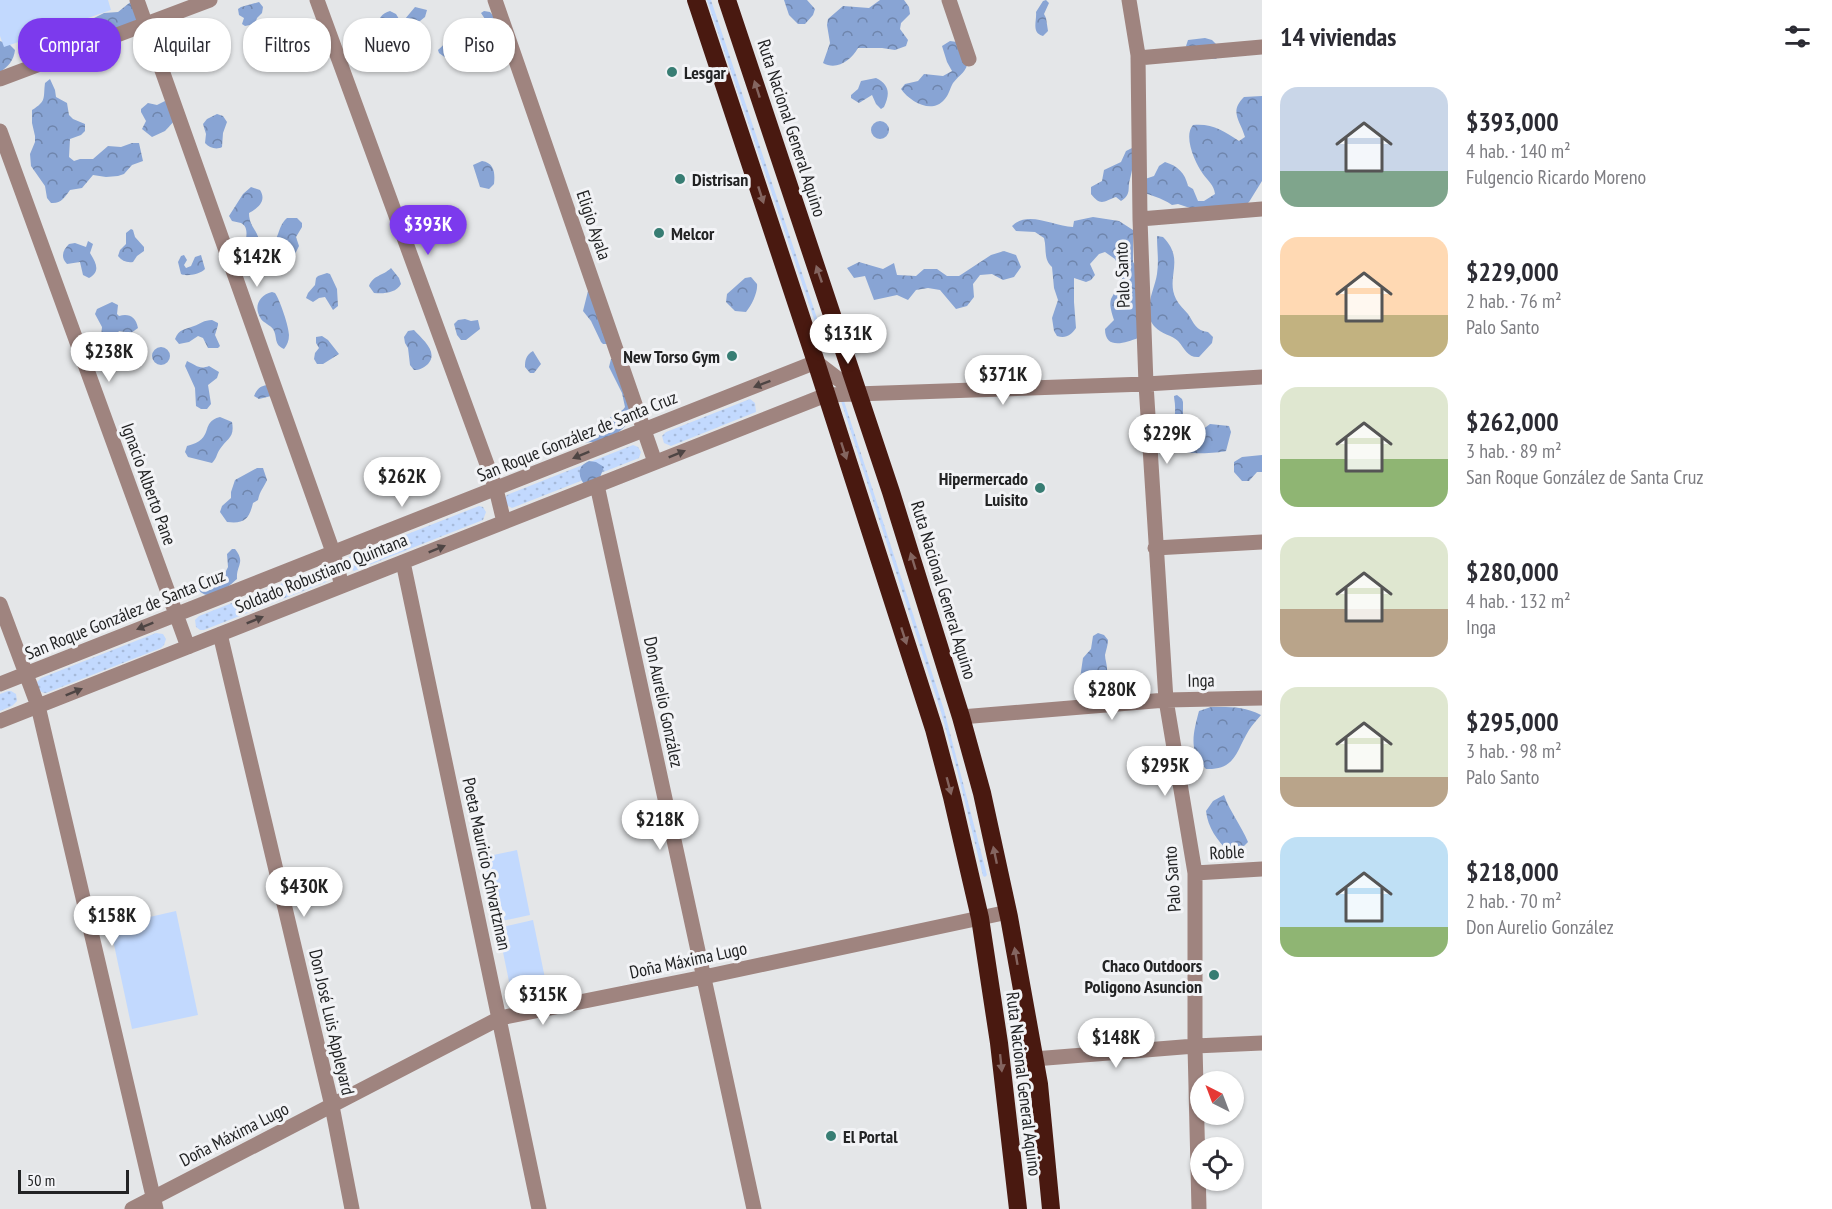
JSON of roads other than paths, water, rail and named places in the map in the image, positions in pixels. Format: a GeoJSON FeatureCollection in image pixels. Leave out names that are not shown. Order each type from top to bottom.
{"type":"FeatureCollection","features":[{"type":"Feature","properties":{"kind":"highway","name":"Ruta Nacional General Aquino"},"geometry":{"type":"LineString","coordinates":[[696,0],[934,729],[980,918],[999,1043],[1018,1209]]}},
{"type":"Feature","properties":{"kind":"highway","name":"Ruta Nacional General Aquino"},"geometry":{"type":"LineString","coordinates":[[728,0],[859,395],[962,717],[982,793],[1008,912],[1039,1084],[1051,1209]]}},
{"type":"Feature","properties":{"kind":"street"},"geometry":{"type":"LineString","coordinates":[[137,0],[143,18]]}},
{"type":"Feature","properties":{"kind":"street"},"geometry":{"type":"LineString","coordinates":[[159,18],[210,0]]}},
{"type":"Feature","properties":{"kind":"street"},"geometry":{"type":"LineString","coordinates":[[317,0],[495,489],[504,522]]}},
{"type":"Feature","properties":{"kind":"street","name":"Eligio Ayala"},"geometry":{"type":"LineString","coordinates":[[495,0],[655,462]]}},
{"type":"Feature","properties":{"kind":"street"},"geometry":{"type":"LineString","coordinates":[[950,0],[969,59]]}},
{"type":"Feature","properties":{"kind":"street","name":"Palo Santo"},"geometry":{"type":"LineString","coordinates":[[1129,0],[1138,58],[1140,219],[1146,384],[1166,700],[1195,873],[1199,1209]]}},
{"type":"Feature","properties":{"kind":"street"},"geometry":{"type":"LineString","coordinates":[[0,79],[133,28]]}},
{"type":"Feature","properties":{"kind":"street"},"geometry":{"type":"LineString","coordinates":[[1138,58],[1262,47]]}},
{"type":"Feature","properties":{"kind":"street"},"geometry":{"type":"LineString","coordinates":[[162,72],[333,552],[342,586]]}},
{"type":"Feature","properties":{"kind":"street","name":"Ignacio Alberto Pane"},"geometry":{"type":"LineString","coordinates":[[0,131],[188,647]]}},
{"type":"Feature","properties":{"kind":"street"},"geometry":{"type":"LineString","coordinates":[[1140,219],[1262,209]]}},
{"type":"Feature","properties":{"kind":"street"},"geometry":{"type":"LineString","coordinates":[[816,362],[859,395]]}},
{"type":"Feature","properties":{"kind":"street","name":"San Roque González de Santa Cruz"},"geometry":{"type":"LineString","coordinates":[[0,684],[816,362]]}},
{"type":"Feature","properties":{"kind":"street","name":"Soldado Robustiano Quintana"},"geometry":{"type":"LineString","coordinates":[[0,721],[36,700],[188,647],[826,395],[1146,384],[1262,377]]}},
{"type":"Feature","properties":{"kind":"street","name":"Don Aurelio González"},"geometry":{"type":"LineString","coordinates":[[597,485],[754,1209]]}},
{"type":"Feature","properties":{"kind":"street"},"geometry":{"type":"LineString","coordinates":[[1155,548],[1262,542]]}},
{"type":"Feature","properties":{"kind":"street","name":"Poeta Mauricio Schvartzman"},"geometry":{"type":"LineString","coordinates":[[403,562],[539,1209]]}},
{"type":"Feature","properties":{"kind":"street"},"geometry":{"type":"LineString","coordinates":[[0,604],[36,700],[155,1203]]}},
{"type":"Feature","properties":{"kind":"street","name":"Don José Luis Appleyard"},"geometry":{"type":"LineString","coordinates":[[220,634],[332,1106],[352,1209]]}},
{"type":"Feature","properties":{"kind":"street","name":"Inga"},"geometry":{"type":"LineString","coordinates":[[962,717],[1166,700],[1262,698]]}},
{"type":"Feature","properties":{"kind":"street","name":"Roble"},"geometry":{"type":"LineString","coordinates":[[1195,873],[1262,869]]}},
{"type":"Feature","properties":{"kind":"street","name":"Doña Máxima Lugo"},"geometry":{"type":"LineString","coordinates":[[132,1209],[155,1203],[332,1106],[500,1018],[1008,912]]}},
{"type":"Feature","properties":{"kind":"street"},"geometry":{"type":"LineString","coordinates":[[1034,1059],[1262,1043]]}},
{"type":"Feature","properties":{"kind":"place","name":"Lesgar"},"geometry":{"type":"Point","coordinates":[672,72]}},
{"type":"Feature","properties":{"kind":"place","name":"Distrisan"},"geometry":{"type":"Point","coordinates":[680,179]}},
{"type":"Feature","properties":{"kind":"place","name":"Melcor"},"geometry":{"type":"Point","coordinates":[659,233]}},
{"type":"Feature","properties":{"kind":"place","name":"New Torso Gym"},"geometry":{"type":"Point","coordinates":[732,356]}},
{"type":"Feature","properties":{"kind":"place","name":"Hipermercado Luisito"},"geometry":{"type":"Point","coordinates":[1040,488]}},
{"type":"Feature","properties":{"kind":"place","name":"Chaco Outdoors Poligono Asuncion"},"geometry":{"type":"Point","coordinates":[1214,975]}},
{"type":"Feature","properties":{"kind":"place","name":"El Portal"},"geometry":{"type":"Point","coordinates":[831,1136]}}]}
